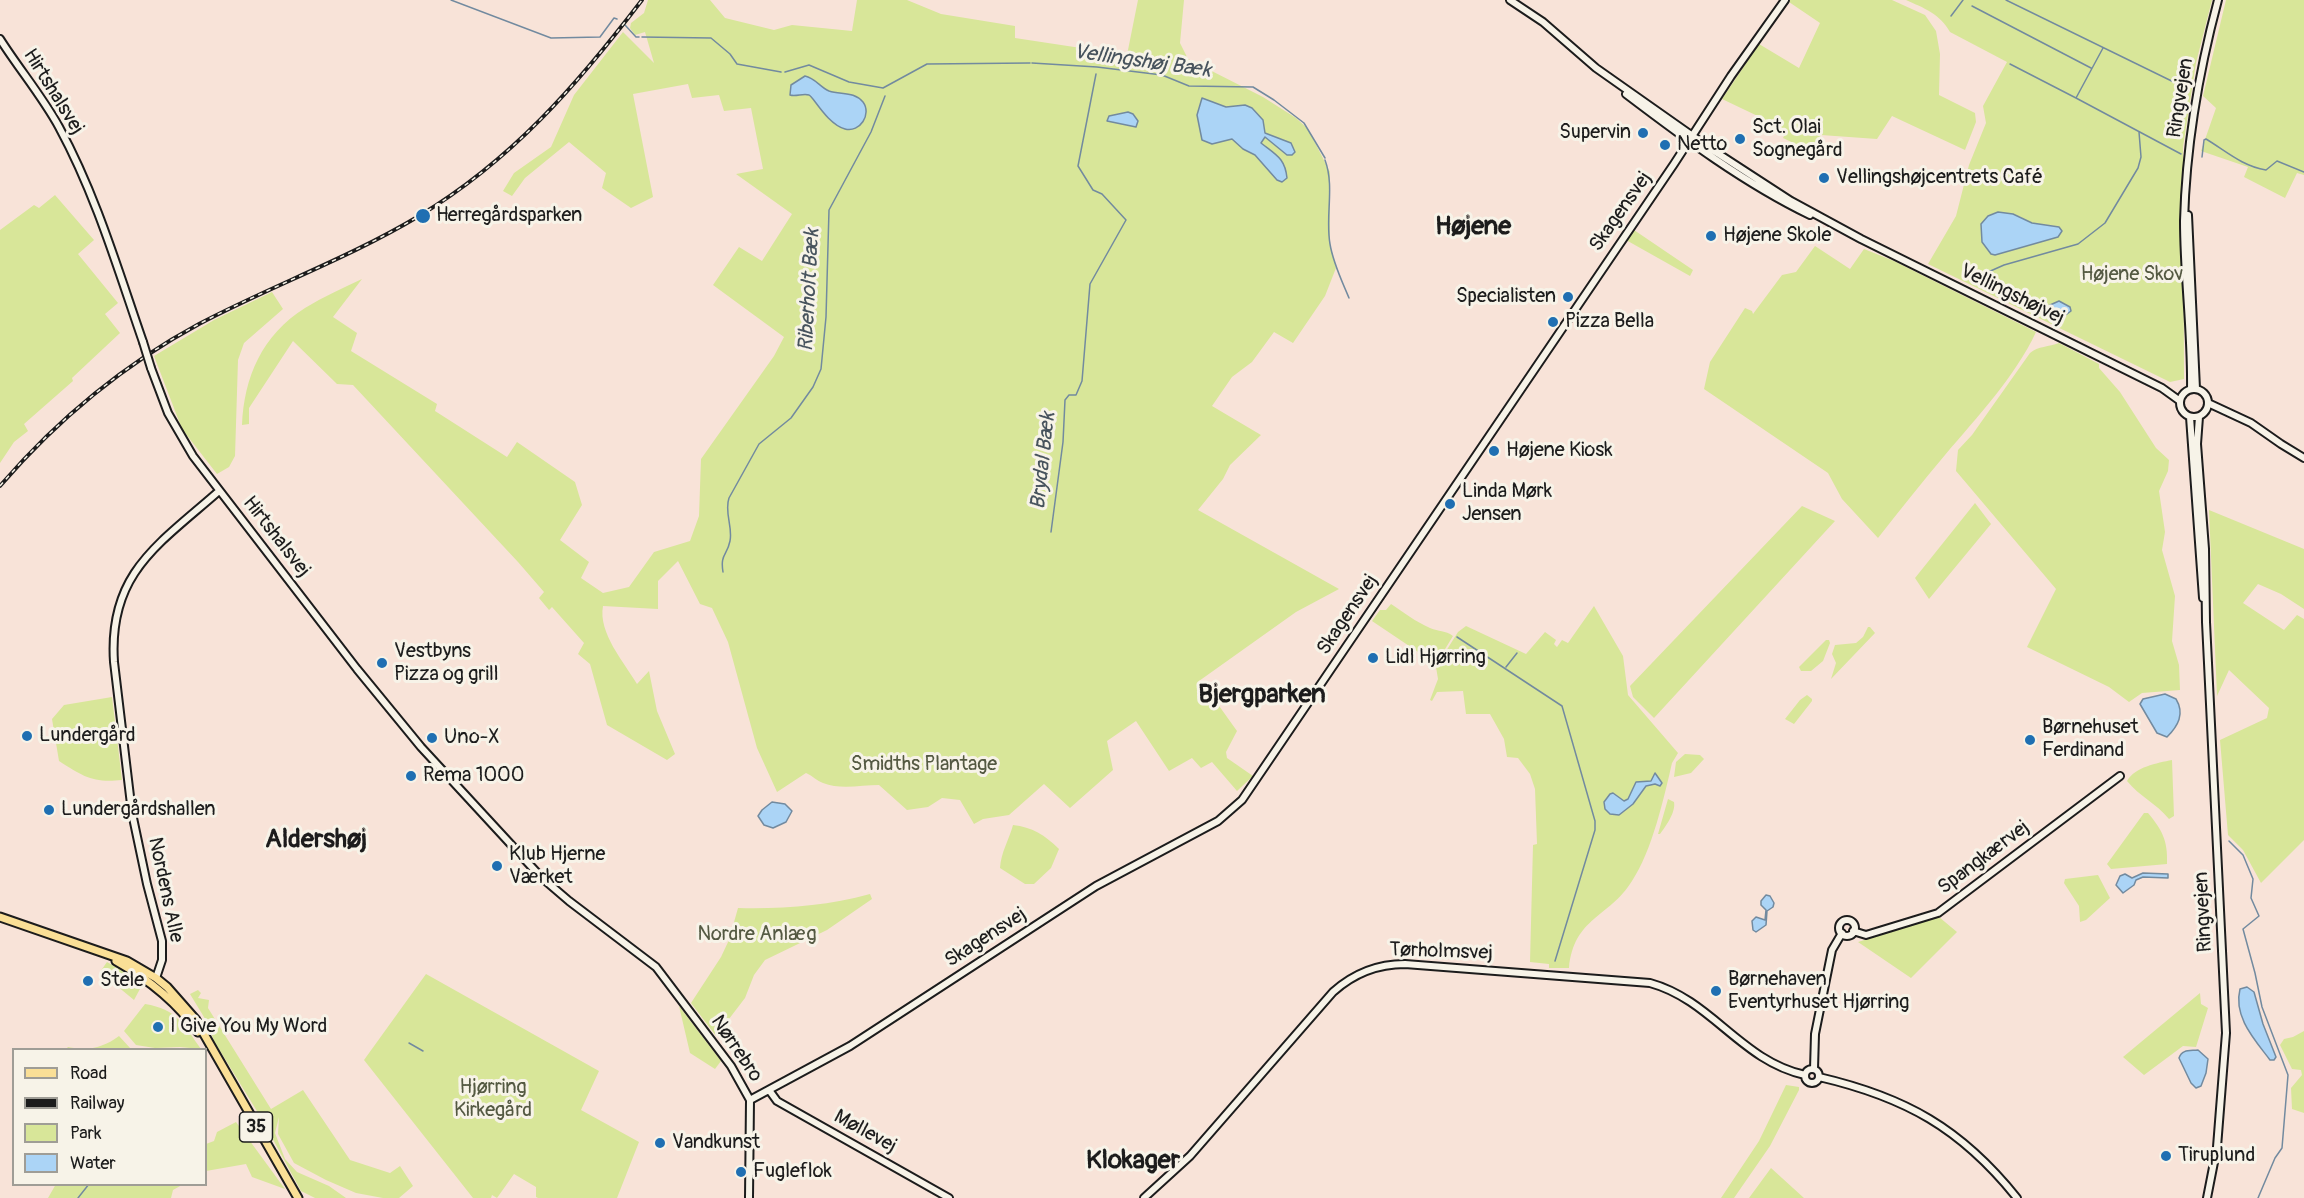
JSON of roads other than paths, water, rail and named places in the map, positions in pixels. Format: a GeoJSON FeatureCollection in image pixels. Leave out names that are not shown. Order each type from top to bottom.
{"type":"FeatureCollection","features":[{"type":"Feature","properties":{"kind":"main road","name":"35"},"geometry":{"type":"LineString","coordinates":[[0,916],[127,961],[192,1014],[298,1198]]}},
{"type":"Feature","properties":{"kind":"street","name":"Vellingshøjvej"},"geometry":{"type":"LineString","coordinates":[[1510,0],[1543,22],[1602,75],[1652,114],[1789,205],[2162,388],[2180,401]]}},
{"type":"Feature","properties":{"kind":"street","name":"Skagensvej"},"geometry":{"type":"LineString","coordinates":[[750,1100],[873,1031],[1096,886],[1218,821],[1242,800],[1731,76],[1785,0]]}},
{"type":"Feature","properties":{"kind":"street","name":"Ringvejen"},"geometry":{"type":"LineString","coordinates":[[2194,389],[2185,291],[2184,218],[2196,99],[2205,50],[2218,0]]}},
{"type":"Feature","properties":{"kind":"street","name":"Hirtshalsvej"},"geometry":{"type":"LineString","coordinates":[[0,39],[58,125],[70,149],[100,221],[168,413],[180,436],[219,491],[382,701],[494,828],[561,894],[656,967]]}},
{"type":"Feature","properties":{"kind":"street","name":"Vellingshøjvej"},"geometry":{"type":"LineString","coordinates":[[2162,388],[2184,393]]}},
{"type":"Feature","properties":{"kind":"street"},"geometry":{"type":"LineString","coordinates":[[2194,389],[2205,394],[2208,403],[2206,411],[2199,417],[2190,417],[2181,410],[2180,401],[2184,393],[2194,389]]}},
{"type":"Feature","properties":{"kind":"street"},"geometry":{"type":"LineString","coordinates":[[2208,403],[2251,423],[2304,458]]}},
{"type":"Feature","properties":{"kind":"street"},"geometry":{"type":"LineString","coordinates":[[2206,411],[2228,412]]}},
{"type":"Feature","properties":{"kind":"street","name":"Ringvejen"},"geometry":{"type":"LineString","coordinates":[[2190,417],[2198,548],[2206,622]]}},
{"type":"Feature","properties":{"kind":"street","name":"Ringvejen"},"geometry":{"type":"LineString","coordinates":[[2199,417],[2197,444],[2205,549],[2206,622],[2226,1032],[2217,1147],[2207,1198]]}},
{"type":"Feature","properties":{"kind":"street","name":"Nordens Alle"},"geometry":{"type":"LineString","coordinates":[[154,981],[162,960],[162,941],[139,850],[128,787],[114,662],[116,616],[120,600],[137,566],[167,535],[219,491]]}},
{"type":"Feature","properties":{"kind":"street","name":"Spangkærvej"},"geometry":{"type":"LineString","coordinates":[[1854,931],[1866,934],[1938,913],[2120,776]]}},
{"type":"Feature","properties":{"kind":"street"},"geometry":{"type":"LineString","coordinates":[[1844,920],[1852,923],[1854,931],[1848,935],[1842,933],[1839,927],[1844,920]]}},
{"type":"Feature","properties":{"kind":"street"},"geometry":{"type":"LineString","coordinates":[[1819,1077],[1814,1069],[1815,1034],[1832,950],[1842,933]]}},
{"type":"Feature","properties":{"kind":"street","name":"Tørholmsvej"},"geometry":{"type":"LineString","coordinates":[[1144,1198],[1190,1156],[1333,992],[1358,974],[1384,966],[1421,965],[1650,983],[1674,991],[1690,1000],[1768,1062],[1805,1075]]}},
{"type":"Feature","properties":{"kind":"street","name":"Nørrebro"},"geometry":{"type":"LineString","coordinates":[[656,967],[731,1066],[750,1100],[749,1198]]}},
{"type":"Feature","properties":{"kind":"street"},"geometry":{"type":"LineString","coordinates":[[1814,1069],[1808,1070],[1805,1075],[1806,1079],[1811,1083],[1817,1081],[1819,1077]]}},
{"type":"Feature","properties":{"kind":"street"},"geometry":{"type":"LineString","coordinates":[[1819,1077],[1876,1092],[1934,1121],[1950,1131],[1986,1162],[2017,1198]]}},
{"type":"Feature","properties":{"kind":"street","name":"Møllevej"},"geometry":{"type":"LineString","coordinates":[[769,1090],[777,1101],[949,1198]]}},
{"type":"Feature","properties":{"kind":"water"},"geometry":{"type":"Polygon","coordinates":[[[805,76],[829,91],[851,95],[863,102],[866,112],[863,122],[855,128],[845,129],[832,122],[809,95],[790,95],[791,85],[805,76]]]}},
{"type":"Feature","properties":{"kind":"water"},"geometry":{"type":"Polygon","coordinates":[[[1202,98],[1226,107],[1245,105],[1252,108],[1263,120],[1265,133],[1291,143],[1295,152],[1292,155],[1287,155],[1265,137],[1261,143],[1282,161],[1287,178],[1282,182],[1277,180],[1255,155],[1243,149],[1232,139],[1212,144],[1202,140],[1197,115],[1202,98]]]}},
{"type":"Feature","properties":{"kind":"water"},"geometry":{"type":"Polygon","coordinates":[[[1128,112],[1133,114],[1138,121],[1136,127],[1107,121],[1109,116],[1128,112]]]}},
{"type":"Feature","properties":{"kind":"water"},"geometry":{"type":"Polygon","coordinates":[[[1998,212],[2013,214],[2032,223],[2059,227],[2062,231],[2058,237],[1995,255],[1991,254],[1982,242],[1981,224],[1988,216],[1998,212]]]}},
{"type":"Feature","properties":{"kind":"water"},"geometry":{"type":"Polygon","coordinates":[[[2059,301],[2070,307],[2071,311],[2063,317],[2056,317],[2050,309],[2050,305],[2059,301]]]}},
{"type":"Feature","properties":{"kind":"water"},"geometry":{"type":"Polygon","coordinates":[[[2165,694],[2176,699],[2180,710],[2179,720],[2167,737],[2157,733],[2140,704],[2143,699],[2165,694]]]}},
{"type":"Feature","properties":{"kind":"water"},"geometry":{"type":"Polygon","coordinates":[[[1655,773],[1662,783],[1660,786],[1655,784],[1646,786],[1633,804],[1619,815],[1610,814],[1605,809],[1604,802],[1610,794],[1613,793],[1624,801],[1628,799],[1636,782],[1651,781],[1655,773]]]}},
{"type":"Feature","properties":{"kind":"water"},"geometry":{"type":"Polygon","coordinates":[[[772,802],[785,804],[792,811],[786,822],[773,828],[764,825],[758,816],[772,802]]]}},
{"type":"Feature","properties":{"kind":"water"},"geometry":{"type":"Polygon","coordinates":[[[2143,873],[2168,874],[2168,878],[2143,877],[2136,880],[2134,885],[2123,893],[2116,885],[2120,876],[2125,874],[2132,878],[2143,873]]]}},
{"type":"Feature","properties":{"kind":"water"},"geometry":{"type":"Polygon","coordinates":[[[1766,895],[1770,896],[1774,903],[1773,907],[1767,911],[1766,925],[1756,932],[1753,930],[1752,921],[1756,917],[1765,920],[1766,910],[1761,905],[1761,901],[1766,895]]]}},
{"type":"Feature","properties":{"kind":"water"},"geometry":{"type":"Polygon","coordinates":[[[2247,987],[2254,992],[2276,1057],[2274,1060],[2270,1060],[2242,1018],[2240,989],[2247,987]]]}},
{"type":"Feature","properties":{"kind":"water"},"geometry":{"type":"Polygon","coordinates":[[[2198,1050],[2208,1059],[2201,1086],[2196,1088],[2191,1083],[2179,1058],[2184,1052],[2198,1050]]]}},
{"type":"Feature","properties":{"kind":"waterway","name":"Vellingshøj Bæk"},"geometry":{"type":"LineString","coordinates":[[451,0],[551,38],[600,37],[614,18],[617,19]]}},
{"type":"Feature","properties":{"kind":"waterway"},"geometry":{"type":"LineString","coordinates":[[1951,16],[1963,0]]}},
{"type":"Feature","properties":{"kind":"waterway"},"geometry":{"type":"LineString","coordinates":[[2006,0],[2188,89]]}},
{"type":"Feature","properties":{"kind":"waterway"},"geometry":{"type":"LineString","coordinates":[[1972,6],[2091,68]]}},
{"type":"Feature","properties":{"kind":"waterway","name":"Vellingshøj Bæk"},"geometry":{"type":"LineString","coordinates":[[625,25],[636,37],[639,37]]}},
{"type":"Feature","properties":{"kind":"waterway","name":"Vellingshøj Bæk"},"geometry":{"type":"LineString","coordinates":[[642,37],[711,38],[730,54],[737,64],[781,72]]}},
{"type":"Feature","properties":{"kind":"waterway"},"geometry":{"type":"LineString","coordinates":[[2103,48],[2076,98],[2181,154]]}},
{"type":"Feature","properties":{"kind":"waterway","name":"Vellingshøj Bæk"},"geometry":{"type":"LineString","coordinates":[[785,72],[809,65],[849,82],[883,88],[927,64],[1030,63]]}},
{"type":"Feature","properties":{"kind":"waterway","name":"Vellingshøj Bæk"},"geometry":{"type":"LineString","coordinates":[[1032,63],[1097,67],[1162,75],[1189,86],[1253,87],[1304,123],[1325,158]]}},
{"type":"Feature","properties":{"kind":"waterway"},"geometry":{"type":"LineString","coordinates":[[2010,64],[2076,98]]}},
{"type":"Feature","properties":{"kind":"waterway","name":"Brydal Bæk"},"geometry":{"type":"LineString","coordinates":[[1051,532],[1063,442],[1065,400],[1069,395],[1076,395],[1082,381],[1090,284],[1126,220],[1102,194],[1093,190],[1078,166],[1096,74]]}},
{"type":"Feature","properties":{"kind":"waterway","name":"Riberholt Bæk"},"geometry":{"type":"LineString","coordinates":[[723,572],[723,558],[731,536],[727,509],[729,498],[759,444],[791,418],[813,387],[821,369],[826,317],[829,210],[871,132],[885,96]]}},
{"type":"Feature","properties":{"kind":"waterway"},"geometry":{"type":"LineString","coordinates":[[1986,273],[2004,265],[2078,244],[2105,223],[2138,168],[2141,157],[2139,132]]}},
{"type":"Feature","properties":{"kind":"waterway"},"geometry":{"type":"LineString","coordinates":[[2202,157],[2206,139],[2242,162],[2257,168],[2266,170],[2277,161],[2304,172]]}},
{"type":"Feature","properties":{"kind":"waterway","name":"Vellingshøj Bæk"},"geometry":{"type":"LineString","coordinates":[[1325,160],[1330,191],[1330,244],[1335,265],[1349,298]]}},
{"type":"Feature","properties":{"kind":"waterway"},"geometry":{"type":"LineString","coordinates":[[1457,637],[1562,706],[1595,821],[1595,830],[1555,961]]}},
{"type":"Feature","properties":{"kind":"waterway"},"geometry":{"type":"LineString","coordinates":[[1506,667],[1517,653]]}},
{"type":"Feature","properties":{"kind":"waterway"},"geometry":{"type":"LineString","coordinates":[[2229,841],[2243,855],[2253,879],[2251,898],[2259,916],[2243,929],[2262,1007],[2288,1075],[2282,1148],[2275,1158],[2258,1198]]}},
{"type":"Feature","properties":{"kind":"waterway"},"geometry":{"type":"LineString","coordinates":[[409,1043],[423,1051]]}},
{"type":"Feature","properties":{"kind":"waterway"},"geometry":{"type":"LineString","coordinates":[[78,1198],[87,1186]]}},
{"type":"Feature","properties":{"kind":"railway"},"geometry":{"type":"LineString","coordinates":[[0,486],[68,417],[117,376],[144,357],[199,324],[392,231],[453,194],[484,171],[541,119],[567,91],[642,0]]}},
{"type":"Feature","properties":{"kind":"place","name":"Supervin"},"geometry":{"type":"Point","coordinates":[1643,133]}},
{"type":"Feature","properties":{"kind":"place","name":"Sct. Olai Sognegård"},"geometry":{"type":"Point","coordinates":[1740,139]}},
{"type":"Feature","properties":{"kind":"place","name":"Netto"},"geometry":{"type":"Point","coordinates":[1665,145]}},
{"type":"Feature","properties":{"kind":"place","name":"Vellingshøjcentrets Café"},"geometry":{"type":"Point","coordinates":[1824,178]}},
{"type":"Feature","properties":{"kind":"place","name":"Herregårdsparken"},"geometry":{"type":"Point","coordinates":[423,216]}},
{"type":"Feature","properties":{"kind":"place","name":"Højene Skole"},"geometry":{"type":"Point","coordinates":[1711,236]}},
{"type":"Feature","properties":{"kind":"place","name":"Specialisten"},"geometry":{"type":"Point","coordinates":[1568,297]}},
{"type":"Feature","properties":{"kind":"place","name":"Pizza Bella"},"geometry":{"type":"Point","coordinates":[1553,322]}},
{"type":"Feature","properties":{"kind":"place","name":"Højene Kiosk"},"geometry":{"type":"Point","coordinates":[1494,451]}},
{"type":"Feature","properties":{"kind":"place","name":"Linda Mørk Jensen"},"geometry":{"type":"Point","coordinates":[1450,504]}},
{"type":"Feature","properties":{"kind":"place","name":"Lidl Hjørring"},"geometry":{"type":"Point","coordinates":[1373,658]}},
{"type":"Feature","properties":{"kind":"place","name":"Vestbyns Pizza og grill"},"geometry":{"type":"Point","coordinates":[382,663]}},
{"type":"Feature","properties":{"kind":"place","name":"Lundergård"},"geometry":{"type":"Point","coordinates":[27,736]}},
{"type":"Feature","properties":{"kind":"place","name":"Uno-X"},"geometry":{"type":"Point","coordinates":[432,738]}},
{"type":"Feature","properties":{"kind":"place","name":"Børnehuset Ferdinand"},"geometry":{"type":"Point","coordinates":[2030,740]}},
{"type":"Feature","properties":{"kind":"place","name":"Rema 1000"},"geometry":{"type":"Point","coordinates":[411,776]}},
{"type":"Feature","properties":{"kind":"place","name":"Lundergårdshallen"},"geometry":{"type":"Point","coordinates":[49,810]}},
{"type":"Feature","properties":{"kind":"place","name":"Klub Hjerne Værket"},"geometry":{"type":"Point","coordinates":[497,866]}},
{"type":"Feature","properties":{"kind":"place","name":"Stele"},"geometry":{"type":"Point","coordinates":[88,981]}},
{"type":"Feature","properties":{"kind":"place","name":"Børnehaven Eventyrhuset Hjørring"},"geometry":{"type":"Point","coordinates":[1716,991]}},
{"type":"Feature","properties":{"kind":"place","name":"I Give You My Word"},"geometry":{"type":"Point","coordinates":[158,1027]}},
{"type":"Feature","properties":{"kind":"place","name":"Vandkunst"},"geometry":{"type":"Point","coordinates":[660,1143]}},
{"type":"Feature","properties":{"kind":"place","name":"Tiruplund"},"geometry":{"type":"Point","coordinates":[2166,1156]}},
{"type":"Feature","properties":{"kind":"place","name":"Fugleflok"},"geometry":{"type":"Point","coordinates":[741,1172]}},
{"type":"Feature","properties":{"kind":"district","name":"Højene"},"geometry":{"type":"Point","coordinates":[1473,227]}},
{"type":"Feature","properties":{"kind":"district","name":"Bjergparken"},"geometry":{"type":"Point","coordinates":[1262,695]}},
{"type":"Feature","properties":{"kind":"district","name":"Aldershøj"},"geometry":{"type":"Point","coordinates":[316,840]}},
{"type":"Feature","properties":{"kind":"district","name":"Klokager"},"geometry":{"type":"Point","coordinates":[1133,1161]}},
{"type":"Feature","properties":{"kind":"park label","name":"Højene Skov"},"geometry":{"type":"Point","coordinates":[2132,275]}},
{"type":"Feature","properties":{"kind":"park label","name":"Smidths Plantage"},"geometry":{"type":"Point","coordinates":[924,765]}},
{"type":"Feature","properties":{"kind":"park label","name":"Nordre Anlæg"},"geometry":{"type":"Point","coordinates":[757,935]}},
{"type":"Feature","properties":{"kind":"park label","name":"Hjørring Kirkegård"},"geometry":{"type":"Point","coordinates":[493,1100]}}]}
